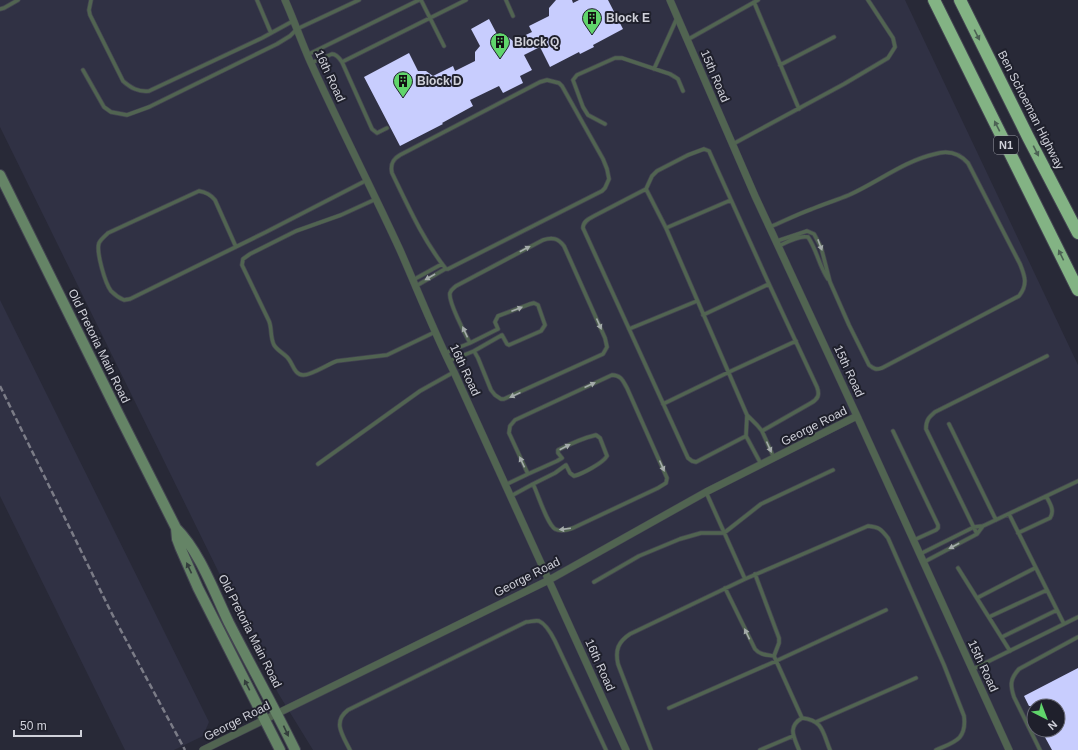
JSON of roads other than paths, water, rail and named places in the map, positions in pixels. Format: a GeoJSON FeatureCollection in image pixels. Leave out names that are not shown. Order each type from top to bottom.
{"type":"FeatureCollection","features":[{"type":"Feature","properties":{"kind":"highway","name":"N1"},"geometry":{"type":"LineString","coordinates":[[934,0],[1078,290]]}},
{"type":"Feature","properties":{"kind":"highway","name":"Ben Schoeman Highway"},"geometry":{"type":"LineString","coordinates":[[960,0],[1078,233]]}},
{"type":"Feature","properties":{"kind":"main road","name":"Old Pretoria Main Road"},"geometry":{"type":"LineString","coordinates":[[0,175],[104,387],[176,528],[187,540],[200,562],[238,641],[295,750]]}},
{"type":"Feature","properties":{"kind":"main road","name":"Old Pretoria Main Road"},"geometry":{"type":"LineString","coordinates":[[176,528],[177,539],[188,566],[280,750]]}},
{"type":"Feature","properties":{"kind":"street","name":"16th Road"},"geometry":{"type":"LineString","coordinates":[[285,0],[311,63],[376,199],[435,332],[626,750]]}},
{"type":"Feature","properties":{"kind":"street","name":"15th Road"},"geometry":{"type":"LineString","coordinates":[[670,0],[770,227],[1009,750]]}},
{"type":"Feature","properties":{"kind":"street","name":"George Road"},"geometry":{"type":"LineString","coordinates":[[203,750],[549,580],[706,492],[857,416]]}},
{"type":"Feature","properties":{"kind":"lane"},"geometry":{"type":"LineString","coordinates":[[0,9],[18,0]]}},
{"type":"Feature","properties":{"kind":"lane"},"geometry":{"type":"LineString","coordinates":[[91,0],[89,10],[90,15],[123,81],[129,87],[142,91],[150,91],[271,33],[294,20]]}},
{"type":"Feature","properties":{"kind":"lane"},"geometry":{"type":"LineString","coordinates":[[257,0],[271,33]]}},
{"type":"Feature","properties":{"kind":"lane"},"geometry":{"type":"LineString","coordinates":[[83,70],[104,107],[111,112],[127,114],[149,107],[277,44],[290,36],[297,29],[358,0]]}},
{"type":"Feature","properties":{"kind":"lane"},"geometry":{"type":"LineString","coordinates":[[308,55],[420,0],[444,46]]}},
{"type":"Feature","properties":{"kind":"lane"},"geometry":{"type":"LineString","coordinates":[[342,62],[466,0]]}},
{"type":"Feature","properties":{"kind":"lane"},"geometry":{"type":"LineString","coordinates":[[506,0],[513,16]]}},
{"type":"Feature","properties":{"kind":"lane"},"geometry":{"type":"LineString","coordinates":[[687,40],[758,0]]}},
{"type":"Feature","properties":{"kind":"lane"},"geometry":{"type":"LineString","coordinates":[[733,144],[799,109],[888,58],[895,47],[893,38],[868,0]]}},
{"type":"Feature","properties":{"kind":"lane"},"geometry":{"type":"LineString","coordinates":[[754,2],[799,109]]}},
{"type":"Feature","properties":{"kind":"lane"},"geometry":{"type":"LineString","coordinates":[[654,69],[677,17]]}},
{"type":"Feature","properties":{"kind":"lane"},"geometry":{"type":"LineString","coordinates":[[780,65],[834,37]]}},
{"type":"Feature","properties":{"kind":"lane"},"geometry":{"type":"LineString","coordinates":[[311,63],[333,54],[335,55],[342,62],[372,129],[377,133],[387,128]]}},
{"type":"Feature","properties":{"kind":"lane"},"geometry":{"type":"LineString","coordinates":[[605,124],[588,115],[583,107],[573,80],[577,75],[615,58],[622,58],[675,77],[678,79],[683,91]]}},
{"type":"Feature","properties":{"kind":"lane"},"geometry":{"type":"LineString","coordinates":[[414,283],[448,269],[602,191],[605,188],[609,179],[603,159],[559,83],[546,80],[540,82],[400,155],[392,162],[392,173],[416,222],[445,269]]}},
{"type":"Feature","properties":{"kind":"lane"},"geometry":{"type":"LineString","coordinates":[[746,436],[696,462],[692,462],[688,458],[583,228],[583,224],[594,216],[646,189],[652,176],[657,171],[688,155],[704,149],[709,151],[732,200],[819,394],[818,397],[811,403],[762,431]]}},
{"type":"Feature","properties":{"kind":"lane"},"geometry":{"type":"LineString","coordinates":[[770,227],[810,209],[849,195],[916,160],[946,152],[956,154],[963,157],[968,163],[1020,264],[1025,279],[1025,285],[1019,296],[882,368],[877,369],[869,365],[849,325],[830,282],[821,247],[816,236],[807,230],[778,244]]}},
{"type":"Feature","properties":{"kind":"lane"},"geometry":{"type":"LineString","coordinates":[[236,247],[215,200],[205,192],[199,191],[108,234],[100,242],[98,252],[110,290],[116,296],[124,300],[130,299],[236,247],[367,180]]}},
{"type":"Feature","properties":{"kind":"lane"},"geometry":{"type":"LineString","coordinates":[[646,189],[666,228],[747,415],[762,431],[774,458]]}},
{"type":"Feature","properties":{"kind":"lane"},"geometry":{"type":"LineString","coordinates":[[376,199],[341,215],[296,231],[243,259],[242,265],[270,323],[274,345],[288,358],[295,371],[303,375],[312,373],[337,361],[387,355],[435,332]]}},
{"type":"Feature","properties":{"kind":"lane"},"geometry":{"type":"LineString","coordinates":[[666,228],[732,200]]}},
{"type":"Feature","properties":{"kind":"lane"},"geometry":{"type":"LineString","coordinates":[[778,244],[804,236],[808,237],[824,273],[830,282]]}},
{"type":"Feature","properties":{"kind":"lane"},"geometry":{"type":"LineString","coordinates":[[470,343],[451,302],[451,290],[543,240],[552,238],[561,242],[606,338],[606,350],[603,354],[504,399],[501,399],[491,390],[474,351]]}},
{"type":"Feature","properties":{"kind":"lane"},"geometry":{"type":"LineString","coordinates":[[414,283],[442,264]]}},
{"type":"Feature","properties":{"kind":"lane"},"geometry":{"type":"LineString","coordinates":[[703,316],[769,284]]}},
{"type":"Feature","properties":{"kind":"lane"},"geometry":{"type":"LineString","coordinates":[[629,329],[697,301]]}},
{"type":"Feature","properties":{"kind":"lane"},"geometry":{"type":"LineString","coordinates":[[534,303],[538,305],[545,325],[543,330],[509,345],[498,329],[495,322],[498,316],[534,303]]}},
{"type":"Feature","properties":{"kind":"lane"},"geometry":{"type":"LineString","coordinates":[[445,353],[470,343],[498,329]]}},
{"type":"Feature","properties":{"kind":"lane"},"geometry":{"type":"LineString","coordinates":[[449,361],[474,351],[502,335]]}},
{"type":"Feature","properties":{"kind":"lane"},"geometry":{"type":"LineString","coordinates":[[663,404],[796,341]]}},
{"type":"Feature","properties":{"kind":"lane"},"geometry":{"type":"LineString","coordinates":[[977,534],[926,429],[926,422],[935,412],[1047,356]]}},
{"type":"Feature","properties":{"kind":"lane"},"geometry":{"type":"LineString","coordinates":[[318,464],[420,391],[454,372]]}},
{"type":"Feature","properties":{"kind":"lane"},"geometry":{"type":"LineString","coordinates":[[528,474],[509,434],[510,426],[513,421],[614,375],[621,378],[627,388],[667,478],[666,483],[658,488],[573,528],[563,531],[553,527],[543,509],[533,484]]}},
{"type":"Feature","properties":{"kind":"lane"},"geometry":{"type":"LineString","coordinates":[[747,415],[746,436],[761,464]]}},
{"type":"Feature","properties":{"kind":"lane"},"geometry":{"type":"LineString","coordinates":[[949,424],[996,520]]}},
{"type":"Feature","properties":{"kind":"lane"},"geometry":{"type":"LineString","coordinates":[[893,432],[938,525],[936,530],[914,540]]}},
{"type":"Feature","properties":{"kind":"lane"},"geometry":{"type":"LineString","coordinates":[[596,435],[600,438],[607,456],[574,476],[570,473],[562,458],[558,452],[560,449],[596,435]]}},
{"type":"Feature","properties":{"kind":"lane"},"geometry":{"type":"LineString","coordinates":[[505,485],[553,464],[562,458]]}},
{"type":"Feature","properties":{"kind":"lane"},"geometry":{"type":"LineString","coordinates":[[510,496],[555,473],[566,465]]}},
{"type":"Feature","properties":{"kind":"lane"},"geometry":{"type":"LineString","coordinates":[[594,582],[639,556],[680,539],[701,533],[724,533],[761,504],[833,470]]}},
{"type":"Feature","properties":{"kind":"lane"},"geometry":{"type":"LineString","coordinates":[[920,554],[974,527],[983,526],[1078,481]]}},
{"type":"Feature","properties":{"kind":"lane"},"geometry":{"type":"LineString","coordinates":[[706,492],[745,579]]}},
{"type":"Feature","properties":{"kind":"lane"},"geometry":{"type":"LineString","coordinates":[[1018,533],[1050,518],[1053,511],[1046,496]]}},
{"type":"Feature","properties":{"kind":"lane"},"geometry":{"type":"LineString","coordinates":[[1009,514],[1064,624]]}},
{"type":"Feature","properties":{"kind":"lane"},"geometry":{"type":"LineString","coordinates":[[652,750],[618,664],[617,651],[623,639],[630,634],[755,574],[868,526],[876,527],[882,530],[888,538],[944,666],[964,716],[964,723],[960,737],[957,741],[936,750]]}},
{"type":"Feature","properties":{"kind":"lane"},"geometry":{"type":"LineString","coordinates":[[924,562],[977,534],[983,526]]}},
{"type":"Feature","properties":{"kind":"lane"},"geometry":{"type":"LineString","coordinates":[[958,568],[1010,651]]}},
{"type":"Feature","properties":{"kind":"lane"},"geometry":{"type":"LineString","coordinates":[[977,598],[1036,568]]}},
{"type":"Feature","properties":{"kind":"lane"},"geometry":{"type":"LineString","coordinates":[[755,574],[779,638],[774,656],[802,718]]}},
{"type":"Feature","properties":{"kind":"lane"},"geometry":{"type":"LineString","coordinates":[[725,588],[755,650],[762,655],[774,656]]}},
{"type":"Feature","properties":{"kind":"lane"},"geometry":{"type":"LineString","coordinates":[[989,617],[1047,590]]}},
{"type":"Feature","properties":{"kind":"lane"},"geometry":{"type":"LineString","coordinates":[[669,708],[776,661],[886,610]]}},
{"type":"Feature","properties":{"kind":"lane"},"geometry":{"type":"LineString","coordinates":[[1002,637],[1057,610]]}},
{"type":"Feature","properties":{"kind":"lane"},"geometry":{"type":"LineString","coordinates":[[973,669],[1078,617]]}},
{"type":"Feature","properties":{"kind":"lane"},"geometry":{"type":"LineString","coordinates":[[350,750],[341,734],[341,719],[345,713],[526,622],[532,621],[538,621],[543,624],[555,641],[606,750]]}},
{"type":"Feature","properties":{"kind":"lane"},"geometry":{"type":"LineString","coordinates":[[1040,750],[1014,697],[1011,681],[1014,674],[1019,669],[1078,637]]}},
{"type":"Feature","properties":{"kind":"lane"},"geometry":{"type":"LineString","coordinates":[[816,722],[916,678]]}},
{"type":"Feature","properties":{"kind":"lane"},"geometry":{"type":"LineString","coordinates":[[799,750],[792,730],[798,720],[802,718],[816,722],[821,728],[830,750]]}},
{"type":"Feature","properties":{"kind":"lane"},"geometry":{"type":"LineString","coordinates":[[760,750],[793,736]]}},
{"type":"Feature","properties":{"kind":"railway"},"geometry":{"type":"LineString","coordinates":[[0,386],[111,612],[185,750]]}},
{"type":"Feature","properties":{"kind":"place","name":"Block E"},"geometry":{"type":"Point","coordinates":[592,35]}},
{"type":"Feature","properties":{"kind":"place","name":"Block Q"},"geometry":{"type":"Point","coordinates":[500,59]}},
{"type":"Feature","properties":{"kind":"place","name":"Block D"},"geometry":{"type":"Point","coordinates":[403,98]}}]}
